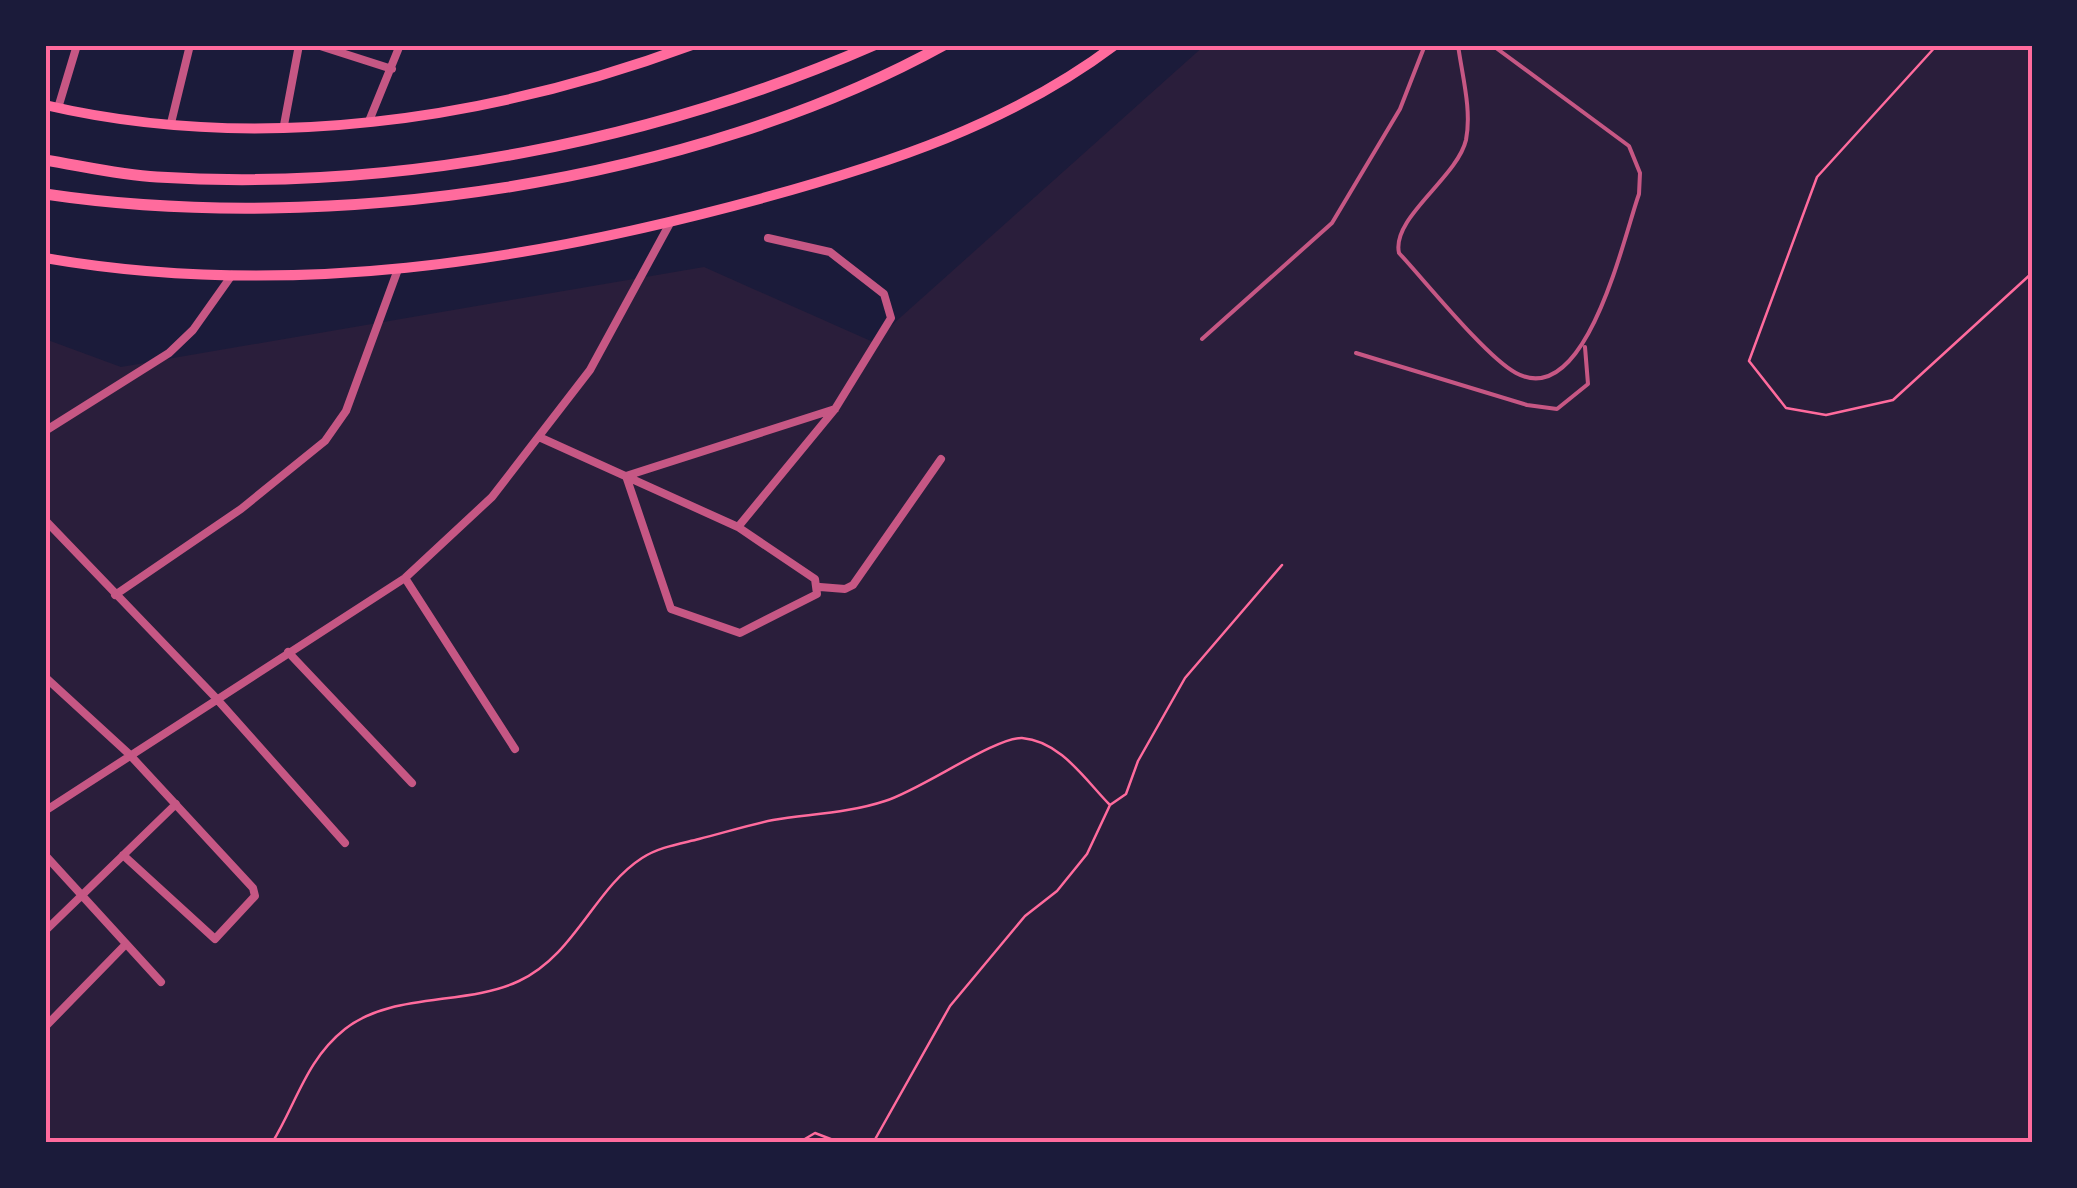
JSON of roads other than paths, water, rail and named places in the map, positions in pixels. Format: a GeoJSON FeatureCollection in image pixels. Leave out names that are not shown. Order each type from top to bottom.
{"type":"FeatureCollection","features":[{"type":"Feature","properties":{"kind":"highway"},"geometry":{"type":"LineString","coordinates":[[45,160],[152,177],[228,180],[466,165],[621,132],[818,69],[874,45]]}},
{"type":"Feature","properties":{"kind":"highway"},"geometry":{"type":"LineString","coordinates":[[45,194],[158,206],[247,209],[360,203],[510,186],[630,162],[729,134],[824,100],[944,45]]}},
{"type":"Feature","properties":{"kind":"main road"},"geometry":{"type":"LineString","coordinates":[[45,106],[171,123],[284,125],[369,121],[461,112],[526,98],[692,45]]}},
{"type":"Feature","properties":{"kind":"main road"},"geometry":{"type":"LineString","coordinates":[[45,258],[232,276],[397,272],[562,249],[873,168],[937,143],[1040,93],[1114,45]]}},
{"type":"Feature","properties":{"kind":"street"},"geometry":{"type":"LineString","coordinates":[[58,108],[77,45]]}},
{"type":"Feature","properties":{"kind":"street"},"geometry":{"type":"LineString","coordinates":[[171,123],[190,45]]}},
{"type":"Feature","properties":{"kind":"street"},"geometry":{"type":"LineString","coordinates":[[284,125],[299,45]]}},
{"type":"Feature","properties":{"kind":"street"},"geometry":{"type":"LineString","coordinates":[[318,45],[392,70]]}},
{"type":"Feature","properties":{"kind":"street"},"geometry":{"type":"LineString","coordinates":[[369,121],[400,45]]}},
{"type":"Feature","properties":{"kind":"street"},"geometry":{"type":"LineString","coordinates":[[45,811],[214,697],[405,578],[492,497],[590,370],[669,224]]}},
{"type":"Feature","properties":{"kind":"street"},"geometry":{"type":"LineString","coordinates":[[738,527],[835,410],[891,318],[891,306],[884,294],[830,252],[768,238]]}},
{"type":"Feature","properties":{"kind":"street"},"geometry":{"type":"LineString","coordinates":[[115,596],[241,509],[325,441],[346,411],[397,272]]}},
{"type":"Feature","properties":{"kind":"street"},"geometry":{"type":"LineString","coordinates":[[45,431],[169,354],[194,330],[232,276]]}},
{"type":"Feature","properties":{"kind":"street"},"geometry":{"type":"LineString","coordinates":[[626,476],[835,410]]}},
{"type":"Feature","properties":{"kind":"street"},"geometry":{"type":"LineString","coordinates":[[539,437],[626,476],[738,527],[815,579],[820,587],[818,594],[740,633],[670,609],[626,476]]}},
{"type":"Feature","properties":{"kind":"street"},"geometry":{"type":"LineString","coordinates":[[820,587],[846,589],[853,584],[940,459]]}},
{"type":"Feature","properties":{"kind":"street"},"geometry":{"type":"LineString","coordinates":[[45,520],[214,697],[344,843]]}},
{"type":"Feature","properties":{"kind":"street"},"geometry":{"type":"LineString","coordinates":[[405,578],[514,749]]}},
{"type":"Feature","properties":{"kind":"street"},"geometry":{"type":"LineString","coordinates":[[288,652],[412,782]]}},
{"type":"Feature","properties":{"kind":"street"},"geometry":{"type":"LineString","coordinates":[[45,678],[129,754],[176,804],[253,888],[252,902],[220,938],[209,936],[124,855]]}},
{"type":"Feature","properties":{"kind":"street"},"geometry":{"type":"LineString","coordinates":[[45,931],[176,804]]}},
{"type":"Feature","properties":{"kind":"street"},"geometry":{"type":"LineString","coordinates":[[45,855],[161,982]]}},
{"type":"Feature","properties":{"kind":"street"},"geometry":{"type":"LineString","coordinates":[[45,1027],[126,944]]}},
{"type":"Feature","properties":{"kind":"lane"},"geometry":{"type":"LineString","coordinates":[[1202,339],[1332,223],[1400,109],[1425,45]]}},
{"type":"Feature","properties":{"kind":"lane"},"geometry":{"type":"LineString","coordinates":[[1458,45],[1468,116],[1465,143],[1449,172],[1402,229],[1396,242],[1399,253],[1515,373],[1548,378],[1562,371],[1585,347]]}},
{"type":"Feature","properties":{"kind":"lane"},"geometry":{"type":"LineString","coordinates":[[1356,353],[1526,405],[1558,409],[1588,384],[1585,347],[1639,194],[1640,173],[1628,146],[1492,45]]}}]}
